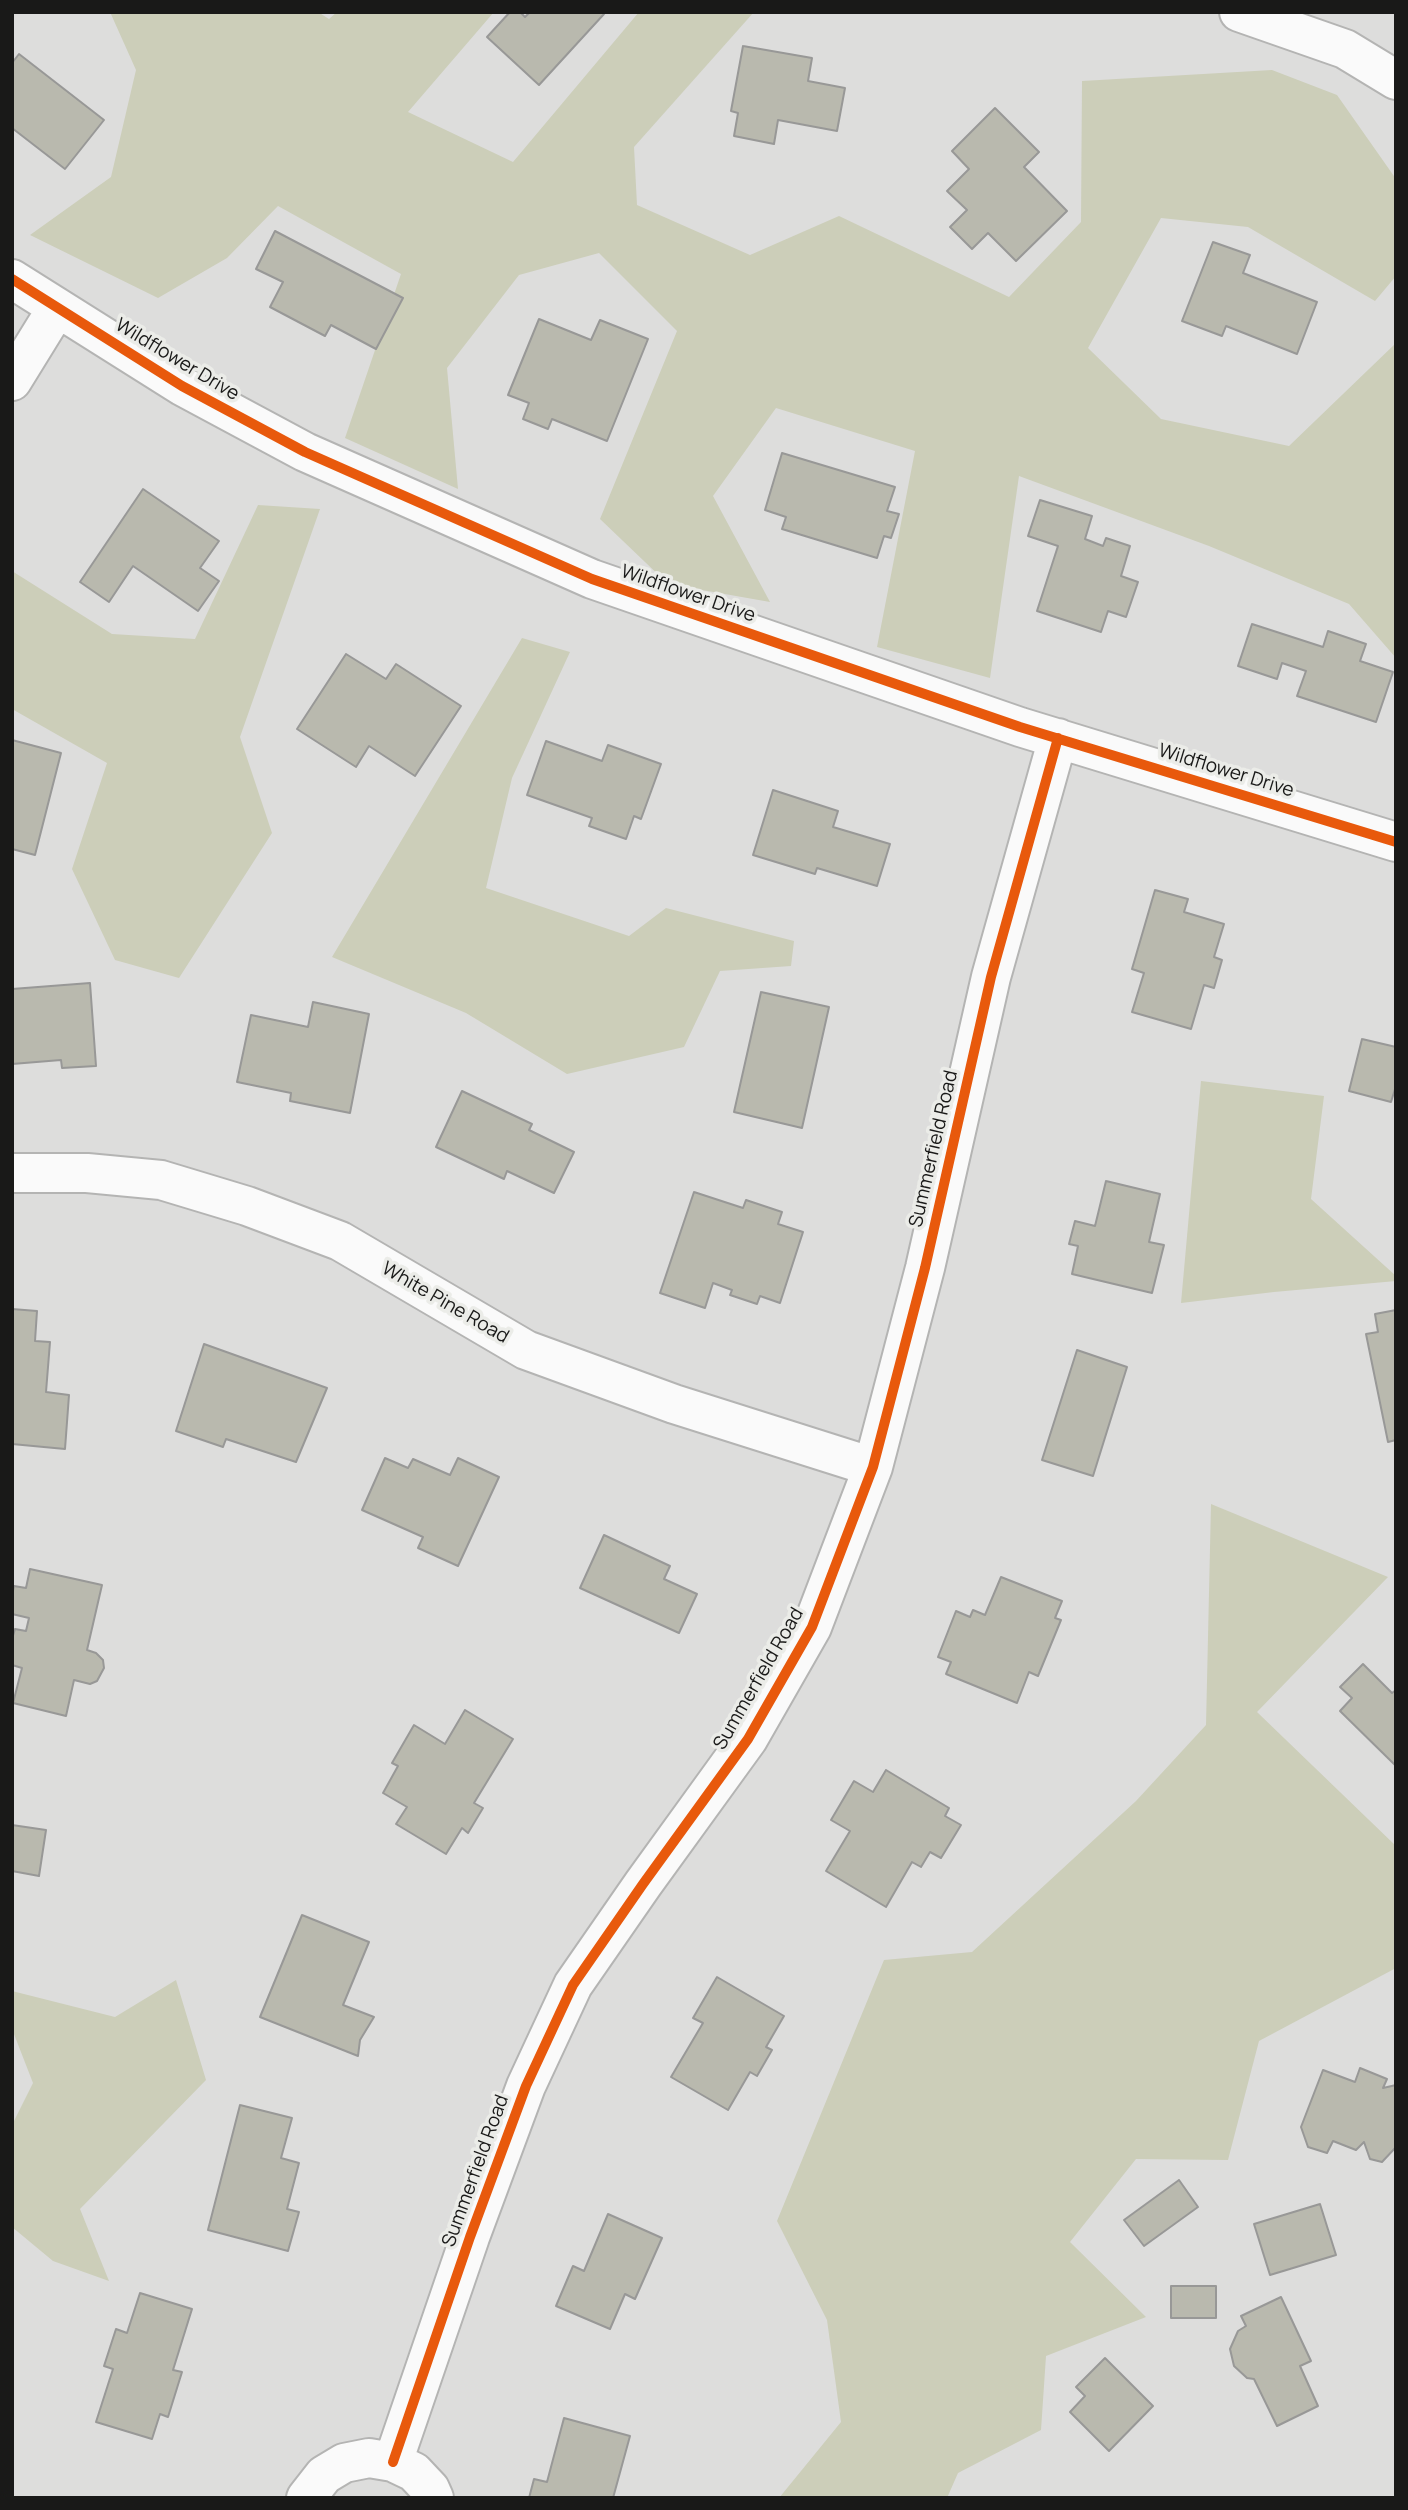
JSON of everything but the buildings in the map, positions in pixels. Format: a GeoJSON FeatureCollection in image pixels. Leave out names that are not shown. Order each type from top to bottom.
{"type":"FeatureCollection","features":[{"type":"Feature","properties":{"kind":"street"},"geometry":{"type":"LineString","coordinates":[[1239,12],[1345,49],[1396,80]]}},
{"type":"Feature","properties":{"kind":"street","name":"Wildflower Drive"},"geometry":{"type":"LineString","coordinates":[[12,279],[182,386],[305,452],[592,579],[1058,738],[1396,842]]}},
{"type":"Feature","properties":{"kind":"street"},"geometry":{"type":"LineString","coordinates":[[12,381],[58,308]]}},
{"type":"Feature","properties":{"kind":"street","name":"Summerfield Road"},"geometry":{"type":"LineString","coordinates":[[393,2462],[470,2236],[526,2085],[573,1985],[748,1739],[812,1627],[873,1467],[925,1268],[991,976],[1058,738]]}},
{"type":"Feature","properties":{"kind":"street","name":"White Pine Road"},"geometry":{"type":"LineString","coordinates":[[12,1173],[88,1173],[161,1180],[247,1206],[340,1241],[526,1350],[674,1404],[873,1467]]}},
{"type":"Feature","properties":{"kind":"street"},"geometry":{"type":"LineString","coordinates":[[306,2498],[324,2475],[344,2462],[369,2458],[393,2462],[414,2472],[430,2489],[434,2498]]}},
{"type":"Feature","properties":{"kind":"green space"},"geometry":{"type":"Polygon","coordinates":[[[110,12],[318,12],[329,19],[337,12],[494,12],[408,112],[513,162],[639,12],[754,12],[634,147],[637,205],[750,255],[839,216],[1009,297],[1081,222],[1082,81],[1272,70],[1337,95],[1396,179],[1396,276],[1375,301],[1248,227],[1161,218],[1088,348],[1161,419],[1289,446],[1396,343],[1396,658],[1349,604],[1209,546],[1019,476],[990,678],[877,647],[915,451],[776,408],[713,496],[770,602],[668,584],[600,519],[677,331],[599,253],[519,275],[447,368],[458,489],[345,438],[401,274],[278,206],[227,258],[158,298],[30,235],[111,177],[136,70],[110,12]]]}},
{"type":"Feature","properties":{"kind":"green space"},"geometry":{"type":"Polygon","coordinates":[[[258,505],[320,509],[240,737],[272,833],[179,978],[115,960],[72,869],[107,763],[12,709],[12,571],[112,634],[195,639],[258,505]]]}},
{"type":"Feature","properties":{"kind":"green space"},"geometry":{"type":"Polygon","coordinates":[[[522,638],[570,652],[512,778],[486,888],[629,936],[666,908],[794,941],[791,966],[720,971],[684,1047],[567,1074],[466,1013],[332,957],[522,638]]]}},
{"type":"Feature","properties":{"kind":"green space"},"geometry":{"type":"Polygon","coordinates":[[[1201,1081],[1324,1096],[1311,1199],[1396,1276],[1396,1281],[1181,1303],[1201,1081]]]}},
{"type":"Feature","properties":{"kind":"green space"},"geometry":{"type":"Polygon","coordinates":[[[1211,1504],[1388,1577],[1257,1712],[1396,1846],[1396,1968],[1259,2041],[1228,2160],[1136,2159],[1070,2242],[1146,2317],[1046,2356],[1041,2430],[958,2473],[947,2498],[779,2498],[841,2422],[827,2320],[777,2221],[884,1960],[972,1952],[1136,1801],[1206,1725],[1211,1504]]]}},
{"type":"Feature","properties":{"kind":"green space"},"geometry":{"type":"Polygon","coordinates":[[[176,1980],[206,2080],[80,2209],[109,2281],[53,2261],[12,2227],[12,2125],[33,2083],[12,2029],[12,1991],[115,2017],[176,1980]]]}},
{"type":"Feature","properties":{"kind":"cycle path"},"geometry":{"type":"LineString","coordinates":[[12,279],[182,386],[305,452],[592,579],[1020,727],[1396,842]]}},
{"type":"Feature","properties":{"kind":"cycle path"},"geometry":{"type":"LineString","coordinates":[[393,2462],[470,2237],[526,2086],[573,1985],[748,1739],[812,1627],[873,1467],[925,1268],[991,977],[1058,738]]}}]}
